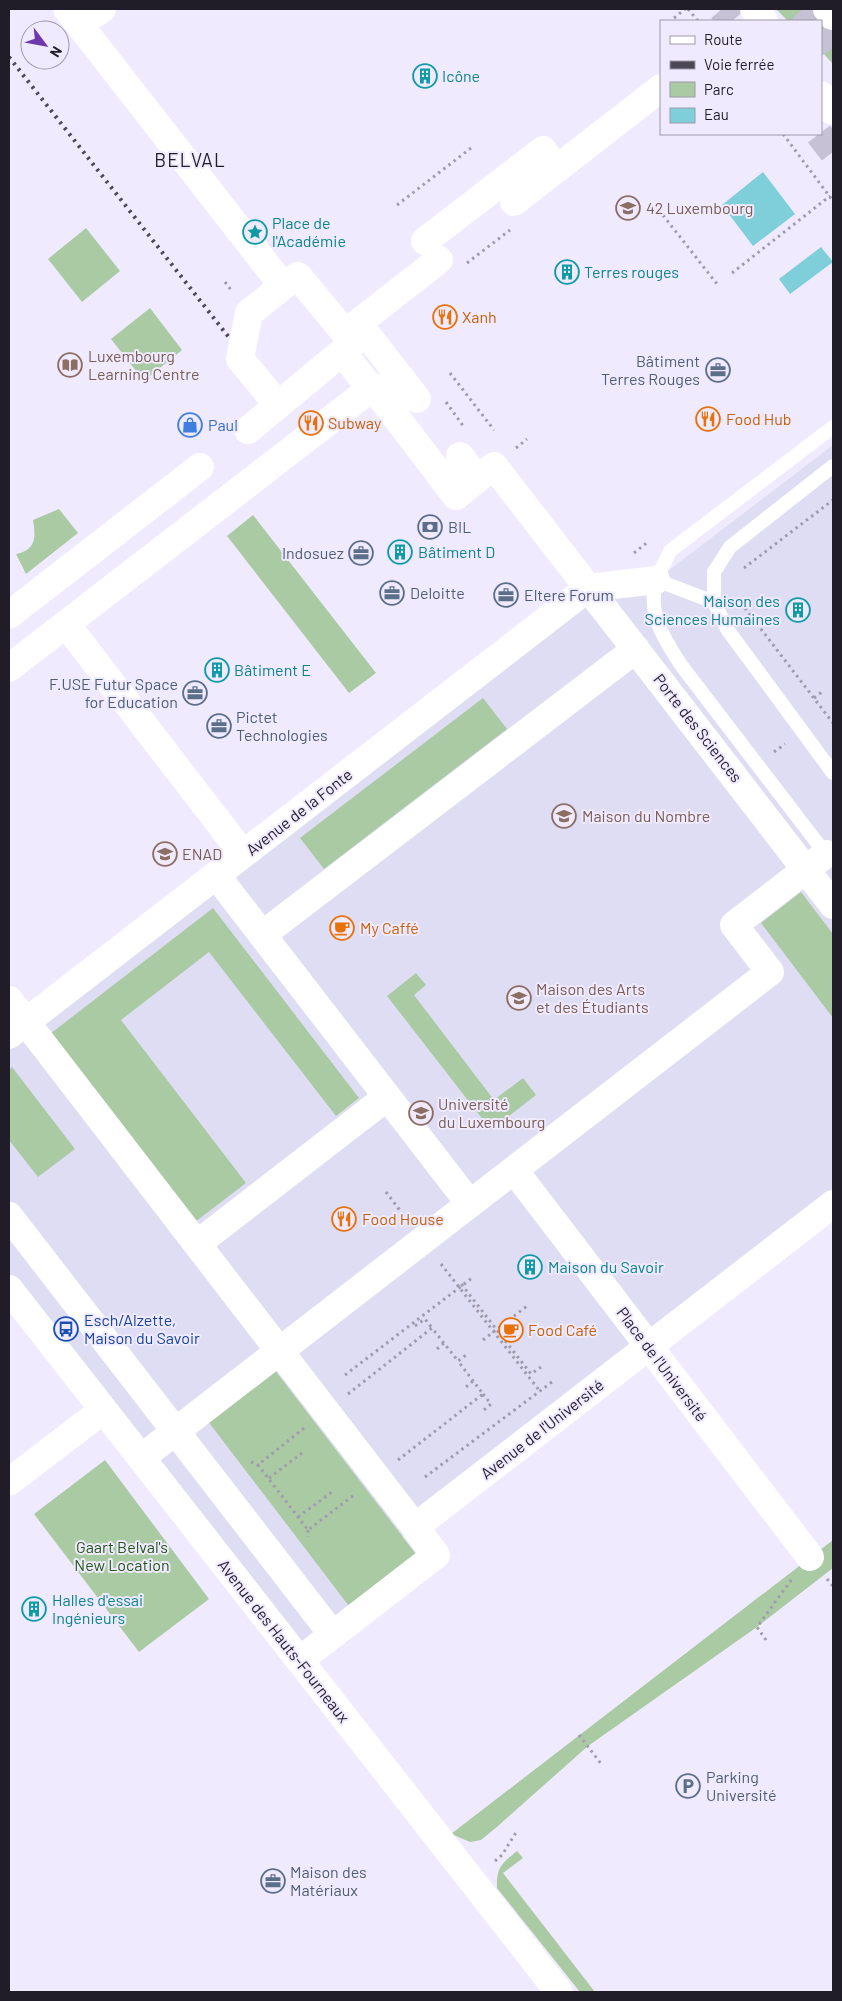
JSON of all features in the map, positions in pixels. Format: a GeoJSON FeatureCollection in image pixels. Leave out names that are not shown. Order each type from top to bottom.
{"type":"FeatureCollection","features":[{"type":"Feature","properties":{"kind":"street"},"geometry":{"type":"LineString","coordinates":[[102,9],[73,16],[283,286]]}},
{"type":"Feature","properties":{"kind":"street"},"geometry":{"type":"LineString","coordinates":[[754,9],[763,20]]}},
{"type":"Feature","properties":{"kind":"street"},"geometry":{"type":"LineString","coordinates":[[827,9],[833,16]]}},
{"type":"Feature","properties":{"kind":"street"},"geometry":{"type":"LineString","coordinates":[[514,202],[660,89]]}},
{"type":"Feature","properties":{"kind":"street"},"geometry":{"type":"LineString","coordinates":[[822,96],[833,111]]}},
{"type":"Feature","properties":{"kind":"street"},"geometry":{"type":"LineString","coordinates":[[248,430],[278,405],[432,251],[527,163],[543,150],[558,169]]}},
{"type":"Feature","properties":{"kind":"street"},"geometry":{"type":"LineString","coordinates":[[278,405],[240,359],[249,313],[298,276],[348,336],[417,399]]}},
{"type":"Feature","properties":{"kind":"street"},"geometry":{"type":"LineString","coordinates":[[348,336],[371,389]]}},
{"type":"Feature","properties":{"kind":"street"},"geometry":{"type":"LineString","coordinates":[[13,656],[66,624],[373,387],[456,496],[477,479],[460,456]]}},
{"type":"Feature","properties":{"kind":"street","name":"Porte des Sciences"},"geometry":{"type":"LineString","coordinates":[[477,479],[494,466],[636,649],[822,862],[833,905]]}},
{"type":"Feature","properties":{"kind":"street"},"geometry":{"type":"LineString","coordinates":[[9,614],[200,467]]}},
{"type":"Feature","properties":{"kind":"street"},"geometry":{"type":"LineString","coordinates":[[582,580],[656,580]]}},
{"type":"Feature","properties":{"kind":"street","name":"Avenue de la Fonte"},"geometry":{"type":"LineString","coordinates":[[17,1028],[244,854],[582,580]]}},
{"type":"Feature","properties":{"kind":"street"},"geometry":{"type":"LineString","coordinates":[[66,624],[244,854]]}},
{"type":"Feature","properties":{"kind":"street"},"geometry":{"type":"LineString","coordinates":[[262,935],[533,737],[636,649]]}},
{"type":"Feature","properties":{"kind":"street"},"geometry":{"type":"LineString","coordinates":[[141,1458],[770,972],[734,925],[822,862]]}},
{"type":"Feature","properties":{"kind":"street"},"geometry":{"type":"LineString","coordinates":[[216,875],[470,1204]]}},
{"type":"Feature","properties":{"kind":"street"},"geometry":{"type":"LineString","coordinates":[[9,1000],[17,1028],[197,1244],[436,1555],[300,1660]]}},
{"type":"Feature","properties":{"kind":"street"},"geometry":{"type":"LineString","coordinates":[[197,1244],[387,1097]]}},
{"type":"Feature","properties":{"kind":"street","name":"Place de l'Université"},"geometry":{"type":"LineString","coordinates":[[514,1170],[810,1557]]}},
{"type":"Feature","properties":{"kind":"street","name":"Avenue de l'Université"},"geometry":{"type":"LineString","coordinates":[[415,1527],[833,1204]]}},
{"type":"Feature","properties":{"kind":"street"},"geometry":{"type":"LineString","coordinates":[[9,1216],[333,1635]]}},
{"type":"Feature","properties":{"kind":"street","name":"Avenue des Hauts-Fourneaux"},"geometry":{"type":"LineString","coordinates":[[9,1288],[559,1992]]}},
{"type":"Feature","properties":{"kind":"street"},"geometry":{"type":"LineString","coordinates":[[9,1482],[103,1410]]}},
{"type":"Feature","properties":{"kind":"lane"},"geometry":{"type":"LineString","coordinates":[[822,862],[758,764],[681,665],[664,638],[653,610],[656,580],[670,551],[833,427]]}},
{"type":"Feature","properties":{"kind":"lane"},"geometry":{"type":"LineString","coordinates":[[833,466],[730,547],[714,572],[714,602],[728,629],[833,773]]}},
{"type":"Feature","properties":{"kind":"lane"},"geometry":{"type":"LineString","coordinates":[[656,580],[714,602]]}},
{"type":"Feature","properties":{"kind":"path"},"geometry":{"type":"LineString","coordinates":[[674,18],[687,9],[697,20]]}},
{"type":"Feature","properties":{"kind":"path"},"geometry":{"type":"LineString","coordinates":[[784,135],[833,201]]}},
{"type":"Feature","properties":{"kind":"path"},"geometry":{"type":"LineString","coordinates":[[397,205],[471,148]]}},
{"type":"Feature","properties":{"kind":"path"},"geometry":{"type":"LineString","coordinates":[[732,273],[830,196]]}},
{"type":"Feature","properties":{"kind":"path"},"geometry":{"type":"LineString","coordinates":[[655,205],[717,284]]}},
{"type":"Feature","properties":{"kind":"path"},"geometry":{"type":"LineString","coordinates":[[466,264],[512,229]]}},
{"type":"Feature","properties":{"kind":"path"},"geometry":{"type":"LineString","coordinates":[[450,373],[494,430]]}},
{"type":"Feature","properties":{"kind":"path"},"geometry":{"type":"LineString","coordinates":[[444,400],[466,429]]}},
{"type":"Feature","properties":{"kind":"path"},"geometry":{"type":"LineString","coordinates":[[741,570],[833,500]]}},
{"type":"Feature","properties":{"kind":"path"},"geometry":{"type":"LineString","coordinates":[[738,598],[833,723]]}},
{"type":"Feature","properties":{"kind":"path"},"geometry":{"type":"LineString","coordinates":[[814,698],[823,691]]}},
{"type":"Feature","properties":{"kind":"path"},"geometry":{"type":"LineString","coordinates":[[758,764],[826,713]]}},
{"type":"Feature","properties":{"kind":"path"},"geometry":{"type":"LineString","coordinates":[[386,1192],[407,1219]]}},
{"type":"Feature","properties":{"kind":"path"},"geometry":{"type":"LineString","coordinates":[[436,1257],[539,1390]]}},
{"type":"Feature","properties":{"kind":"path"},"geometry":{"type":"LineString","coordinates":[[345,1375],[472,1278],[462,1286],[531,1374],[541,1367]]}},
{"type":"Feature","properties":{"kind":"path"},"geometry":{"type":"LineString","coordinates":[[483,1340],[527,1306]]}},
{"type":"Feature","properties":{"kind":"path"},"geometry":{"type":"LineString","coordinates":[[415,1326],[425,1319],[432,1328]]}},
{"type":"Feature","properties":{"kind":"path"},"geometry":{"type":"LineString","coordinates":[[437,1349],[444,1343]]}},
{"type":"Feature","properties":{"kind":"path"},"geometry":{"type":"LineString","coordinates":[[466,1387],[473,1381]]}},
{"type":"Feature","properties":{"kind":"path"},"geometry":{"type":"LineString","coordinates":[[425,1477],[552,1382]]}},
{"type":"Feature","properties":{"kind":"path"},"geometry":{"type":"LineString","coordinates":[[483,1394],[492,1404],[484,1410]]}},
{"type":"Feature","properties":{"kind":"path"},"geometry":{"type":"LineString","coordinates":[[268,1479],[302,1453]]}},
{"type":"Feature","properties":{"kind":"path"},"geometry":{"type":"LineString","coordinates":[[250,1462],[258,1465]]}},
{"type":"Feature","properties":{"kind":"path"},"geometry":{"type":"LineString","coordinates":[[298,1517],[332,1492]]}},
{"type":"Feature","properties":{"kind":"path"},"geometry":{"type":"LineString","coordinates":[[308,1530],[308,1537]]}},
{"type":"Feature","properties":{"kind":"path"},"geometry":{"type":"LineString","coordinates":[[766,1640],[756,1627],[803,1563],[810,1557]]}},
{"type":"Feature","properties":{"kind":"path"},"geometry":{"type":"LineString","coordinates":[[579,1735],[602,1766]]}},
{"type":"Feature","properties":{"kind":"path"},"geometry":{"type":"LineString","coordinates":[[471,1881],[502,1855],[517,1831]]}},
{"type":"Feature","properties":{"kind":"shaded area","name":"Université du Luxembourg"},"geometry":{"type":"Polygon","coordinates":[[[833,445],[833,1204],[402,1536],[419,1558],[295,1654],[9,1289],[9,1000],[25,1021],[588,588],[656,580],[833,445]]]}},
{"type":"Feature","properties":{"kind":"green space"},"geometry":{"type":"Polygon","coordinates":[[[776,9],[809,9],[818,20],[787,20],[776,9]]]}},
{"type":"Feature","properties":{"kind":"green space"},"geometry":{"type":"Polygon","coordinates":[[[822,25],[833,40],[833,64],[822,52],[822,25]]]}},
{"type":"Feature","properties":{"kind":"green space"},"geometry":{"type":"Polygon","coordinates":[[[86,228],[120,271],[82,302],[48,259],[86,228]]]}},
{"type":"Feature","properties":{"kind":"green space"},"geometry":{"type":"Polygon","coordinates":[[[150,308],[182,350],[144,381],[111,339],[150,308]]]}},
{"type":"Feature","properties":{"kind":"green space"},"geometry":{"type":"Polygon","coordinates":[[[59,509],[78,533],[26,574],[16,554],[28,549],[33,542],[33,520],[59,509]]]}},
{"type":"Feature","properties":{"kind":"green space"},"geometry":{"type":"Polygon","coordinates":[[[253,515],[376,673],[349,693],[227,536],[253,515]]]}},
{"type":"Feature","properties":{"kind":"green space"},"geometry":{"type":"Polygon","coordinates":[[[483,698],[507,729],[324,869],[300,838],[483,698]]]}},
{"type":"Feature","properties":{"kind":"green space"},"geometry":{"type":"Polygon","coordinates":[[[801,892],[833,934],[833,1018],[761,923],[801,892]]]}},
{"type":"Feature","properties":{"kind":"green space"},"geometry":{"type":"Polygon","coordinates":[[[213,908],[359,1098],[336,1116],[209,952],[121,1020],[246,1183],[195,1222],[50,1034],[213,908]]]}},
{"type":"Feature","properties":{"kind":"green space"},"geometry":{"type":"Polygon","coordinates":[[[416,973],[426,985],[414,995],[494,1100],[523,1078],[536,1095],[491,1130],[387,996],[416,973]]]}},
{"type":"Feature","properties":{"kind":"green space"},"geometry":{"type":"Polygon","coordinates":[[[12,1067],[75,1149],[38,1177],[9,1140],[9,1070],[12,1067]]]}},
{"type":"Feature","properties":{"kind":"green space"},"geometry":{"type":"Polygon","coordinates":[[[274,1369],[419,1558],[352,1610],[207,1420],[274,1369]]]}},
{"type":"Feature","properties":{"kind":"green space","name":"Gaart Belval's New Location"},"geometry":{"type":"Polygon","coordinates":[[[105,1460],[209,1599],[139,1652],[34,1514],[105,1460]]]}},
{"type":"Feature","properties":{"kind":"green space"},"geometry":{"type":"Polygon","coordinates":[[[833,1540],[833,1568],[757,1627],[588,1746],[481,1840],[470,1842],[451,1834],[833,1540]]]}},
{"type":"Feature","properties":{"kind":"green space"},"geometry":{"type":"Polygon","coordinates":[[[517,1851],[523,1858],[503,1873],[595,1992],[580,1992],[497,1888],[501,1866],[517,1851]]]}},
{"type":"Feature","properties":{"kind":"water"},"geometry":{"type":"Polygon","coordinates":[[[763,172],[795,214],[753,246],[722,205],[763,172]]]}},
{"type":"Feature","properties":{"kind":"water"},"geometry":{"type":"Polygon","coordinates":[[[821,247],[833,262],[790,294],[779,279],[821,247]]]}},
{"type":"Feature","properties":{"kind":"tunnel"},"geometry":{"type":"LineString","coordinates":[[722,9],[731,20]]}},
{"type":"Feature","properties":{"kind":"tunnel"},"geometry":{"type":"LineString","coordinates":[[803,9],[812,20]]}},
{"type":"Feature","properties":{"kind":"tunnel"},"geometry":{"type":"LineString","coordinates":[[822,32],[833,48]]}},
{"type":"Feature","properties":{"kind":"tunnel"},"geometry":{"type":"LineString","coordinates":[[820,135],[833,152]]}},
{"type":"Feature","properties":{"kind":"railway"},"geometry":{"type":"LineString","coordinates":[[9,57],[231,340]]}},
{"type":"Feature","properties":{"kind":"place","name":"Icône"},"geometry":{"type":"Point","coordinates":[425,76]}},
{"type":"Feature","properties":{"kind":"place","name":"42 Luxembourg"},"geometry":{"type":"Point","coordinates":[628,208]}},
{"type":"Feature","properties":{"kind":"place","name":"Place de l'Académie"},"geometry":{"type":"Point","coordinates":[255,232]}},
{"type":"Feature","properties":{"kind":"place","name":"Terres rouges"},"geometry":{"type":"Point","coordinates":[567,272]}},
{"type":"Feature","properties":{"kind":"place","name":"Xanh"},"geometry":{"type":"Point","coordinates":[445,317]}},
{"type":"Feature","properties":{"kind":"place","name":"Luxembourg Learning Centre"},"geometry":{"type":"Point","coordinates":[70,365]}},
{"type":"Feature","properties":{"kind":"place","name":"Bâtiment Terres Rouges"},"geometry":{"type":"Point","coordinates":[718,370]}},
{"type":"Feature","properties":{"kind":"place","name":"Food Hub"},"geometry":{"type":"Point","coordinates":[708,419]}},
{"type":"Feature","properties":{"kind":"place","name":"Subway"},"geometry":{"type":"Point","coordinates":[311,423]}},
{"type":"Feature","properties":{"kind":"place","name":"Paul"},"geometry":{"type":"Point","coordinates":[190,425]}},
{"type":"Feature","properties":{"kind":"place","name":"BIL"},"geometry":{"type":"Point","coordinates":[430,527]}},
{"type":"Feature","properties":{"kind":"place","name":"Bâtiment D"},"geometry":{"type":"Point","coordinates":[400,552]}},
{"type":"Feature","properties":{"kind":"place","name":"Indosuez"},"geometry":{"type":"Point","coordinates":[361,553]}},
{"type":"Feature","properties":{"kind":"place","name":"Deloitte"},"geometry":{"type":"Point","coordinates":[392,593]}},
{"type":"Feature","properties":{"kind":"place","name":"Eltere Forum"},"geometry":{"type":"Point","coordinates":[506,595]}},
{"type":"Feature","properties":{"kind":"place","name":"Maison des Sciences Humaines"},"geometry":{"type":"Point","coordinates":[798,610]}},
{"type":"Feature","properties":{"kind":"place","name":"Bâtiment E"},"geometry":{"type":"Point","coordinates":[217,670]}},
{"type":"Feature","properties":{"kind":"place","name":"F.USE Futur Space for Education"},"geometry":{"type":"Point","coordinates":[195,693]}},
{"type":"Feature","properties":{"kind":"place","name":"Pictet Technologies"},"geometry":{"type":"Point","coordinates":[219,726]}},
{"type":"Feature","properties":{"kind":"place","name":"Maison du Nombre"},"geometry":{"type":"Point","coordinates":[564,816]}},
{"type":"Feature","properties":{"kind":"place","name":"ENAD"},"geometry":{"type":"Point","coordinates":[165,854]}},
{"type":"Feature","properties":{"kind":"place","name":"My Caffé"},"geometry":{"type":"Point","coordinates":[342,928]}},
{"type":"Feature","properties":{"kind":"place","name":"Maison des Arts et des Étudiants"},"geometry":{"type":"Point","coordinates":[519,998]}},
{"type":"Feature","properties":{"kind":"place","name":"Université du Luxembourg"},"geometry":{"type":"Point","coordinates":[421,1113]}},
{"type":"Feature","properties":{"kind":"place","name":"Food House"},"geometry":{"type":"Point","coordinates":[344,1219]}},
{"type":"Feature","properties":{"kind":"place","name":"Maison du Savoir"},"geometry":{"type":"Point","coordinates":[530,1267]}},
{"type":"Feature","properties":{"kind":"place","name":"Esch/Alzette, Maison du Savoir"},"geometry":{"type":"Point","coordinates":[66,1329]}},
{"type":"Feature","properties":{"kind":"place","name":"Food Café"},"geometry":{"type":"Point","coordinates":[511,1330]}},
{"type":"Feature","properties":{"kind":"place","name":"Halles d'essai Ingénieurs"},"geometry":{"type":"Point","coordinates":[34,1609]}},
{"type":"Feature","properties":{"kind":"place","name":"Parking Université"},"geometry":{"type":"Point","coordinates":[688,1786]}},
{"type":"Feature","properties":{"kind":"place","name":"Maison des Matériaux"},"geometry":{"type":"Point","coordinates":[273,1881]}},
{"type":"Feature","properties":{"kind":"district","name":"BELVAL"},"geometry":{"type":"Point","coordinates":[190,160]}}]}
